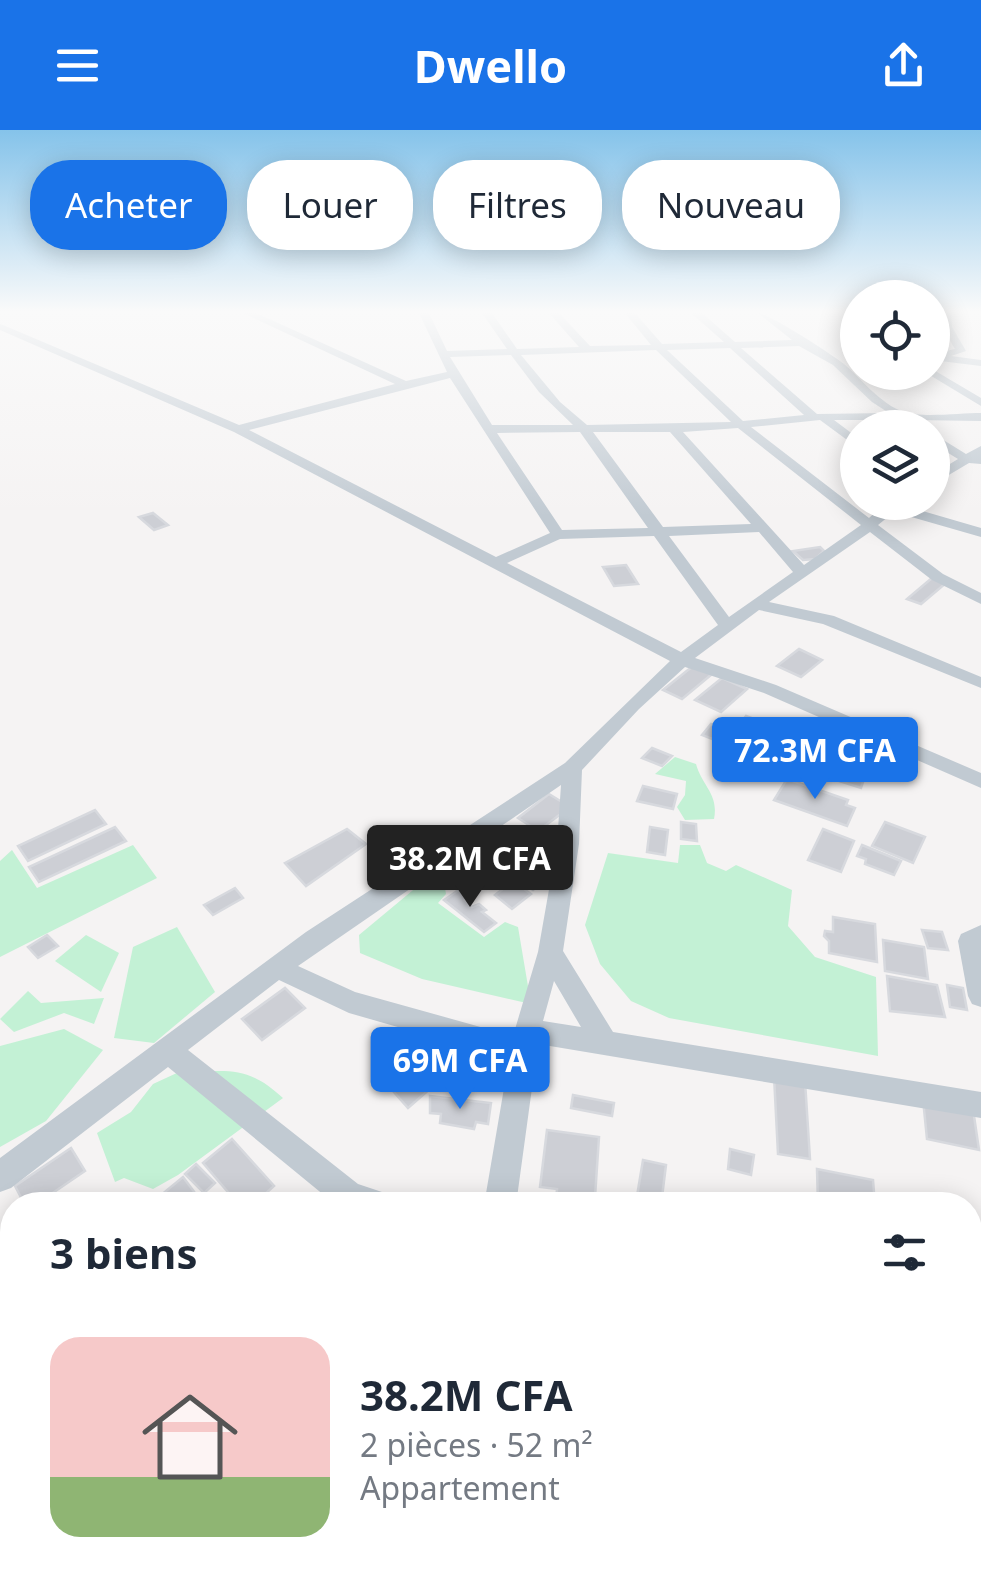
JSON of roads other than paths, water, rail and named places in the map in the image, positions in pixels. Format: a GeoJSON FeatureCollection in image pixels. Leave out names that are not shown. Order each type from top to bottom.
{"type":"FeatureCollection","features":[{"type":"Feature","properties":{"kind":"street"},"geometry":{"type":"LineString","coordinates":[[126,381],[238,429],[682,660],[770,690],[981,782]]}},
{"type":"Feature","properties":{"kind":"street"},"geometry":{"type":"LineString","coordinates":[[396,381],[405,385]]}},
{"type":"Feature","properties":{"kind":"street"},"geometry":{"type":"LineString","coordinates":[[238,429],[423,381]]}},
{"type":"Feature","properties":{"kind":"street"},"geometry":{"type":"LineString","coordinates":[[457,381],[558,535]]}},
{"type":"Feature","properties":{"kind":"street"},"geometry":{"type":"LineString","coordinates":[[537,381],[564,416],[582,426],[727,626]]}},
{"type":"Feature","properties":{"kind":"street"},"geometry":{"type":"LineString","coordinates":[[694,381],[868,524],[957,589],[981,599]]}},
{"type":"Feature","properties":{"kind":"street"},"geometry":{"type":"LineString","coordinates":[[773,381],[840,432]]}},
{"type":"Feature","properties":{"kind":"street"},"geometry":{"type":"LineString","coordinates":[[856,381],[892,410]]}},
{"type":"Feature","properties":{"kind":"street"},"geometry":{"type":"LineString","coordinates":[[950,383],[979,402]]}},
{"type":"Feature","properties":{"kind":"street"},"geometry":{"type":"LineString","coordinates":[[952,416],[979,402]]}},
{"type":"Feature","properties":{"kind":"street"},"geometry":{"type":"LineString","coordinates":[[952,416],[981,417]]}},
{"type":"Feature","properties":{"kind":"street"},"geometry":{"type":"LineString","coordinates":[[488,429],[745,425],[840,418]]}},
{"type":"Feature","properties":{"kind":"street"},"geometry":{"type":"LineString","coordinates":[[671,426],[762,528],[828,620]]}},
{"type":"Feature","properties":{"kind":"street"},"geometry":{"type":"LineString","coordinates":[[950,447],[974,460]]}},
{"type":"Feature","properties":{"kind":"street"},"geometry":{"type":"LineString","coordinates":[[950,471],[974,460],[981,450]]}},
{"type":"Feature","properties":{"kind":"street"},"geometry":{"type":"LineString","coordinates":[[0,1177],[315,939],[572,768],[682,660],[755,604],[845,546],[873,520]]}},
{"type":"Feature","properties":{"kind":"street"},"geometry":{"type":"LineString","coordinates":[[942,520],[981,533]]}},
{"type":"Feature","properties":{"kind":"street"},"geometry":{"type":"LineString","coordinates":[[496,562],[558,535],[762,528]]}},
{"type":"Feature","properties":{"kind":"street"},"geometry":{"type":"LineString","coordinates":[[755,604],[828,620],[981,683]]}},
{"type":"Feature","properties":{"kind":"street"},"geometry":{"type":"LineString","coordinates":[[502,1192],[525,1041],[550,952],[568,844],[572,768]]}},
{"type":"Feature","properties":{"kind":"street"},"geometry":{"type":"LineString","coordinates":[[981,935],[970,941],[981,996]]}},
{"type":"Feature","properties":{"kind":"street"},"geometry":{"type":"LineString","coordinates":[[550,952],[604,1042]]}},
{"type":"Feature","properties":{"kind":"street"},"geometry":{"type":"LineString","coordinates":[[278,968],[348,1002],[525,1041],[604,1042],[981,1105]]}},
{"type":"Feature","properties":{"kind":"street"},"geometry":{"type":"LineString","coordinates":[[170,1052],[344,1192]]}}]}
